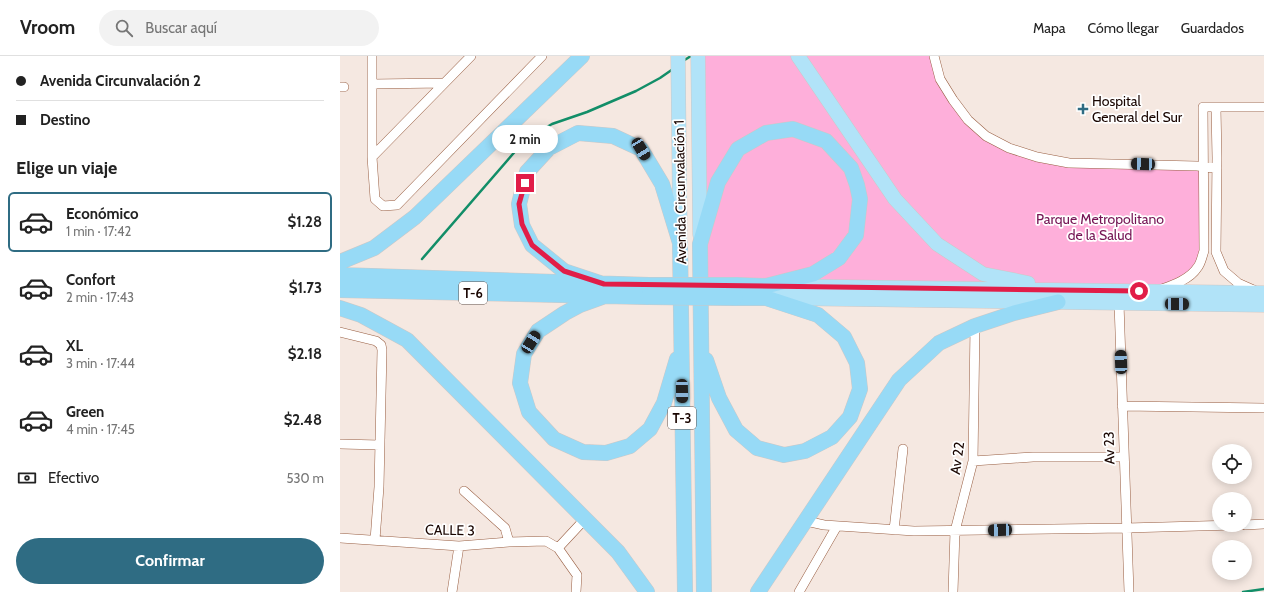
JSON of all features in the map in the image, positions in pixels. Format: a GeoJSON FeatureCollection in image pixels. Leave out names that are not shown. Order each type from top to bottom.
{"type":"FeatureCollection","features":[{"type":"Feature","properties":{"kind":"highway"},"geometry":{"type":"LineString","coordinates":[[340,262],[374,248],[415,217],[582,56]]}},
{"type":"Feature","properties":{"kind":"highway"},"geometry":{"type":"LineString","coordinates":[[700,244],[718,182],[738,150],[766,133],[793,129],[826,141],[851,168],[855,179],[860,199],[856,235],[839,258],[813,274],[766,292]]}},
{"type":"Feature","properties":{"kind":"highway"},"geometry":{"type":"LineString","coordinates":[[604,290],[564,271],[532,245],[522,224],[519,204],[527,172],[549,148],[578,133],[613,136],[641,149],[662,184],[680,243]]}},
{"type":"Feature","properties":{"kind":"highway","name":"Avenida Circunvalación 1"},"geometry":{"type":"LineString","coordinates":[[680,243],[685,592]]}},
{"type":"Feature","properties":{"kind":"highway","name":"Avenida Circunvalación 1"},"geometry":{"type":"LineString","coordinates":[[700,244],[704,592]]}},
{"type":"Feature","properties":{"kind":"highway","name":"T-6"},"geometry":{"type":"LineString","coordinates":[[340,275],[604,290]]}},
{"type":"Feature","properties":{"kind":"highway","name":"T-6"},"geometry":{"type":"LineString","coordinates":[[340,290],[604,290],[766,292]]}},
{"type":"Feature","properties":{"kind":"highway"},"geometry":{"type":"LineString","coordinates":[[604,290],[538,331],[524,354],[520,383],[529,412],[554,440],[583,452],[606,453],[630,446],[650,429],[664,403],[681,344]]}},
{"type":"Feature","properties":{"kind":"highway"},"geometry":{"type":"LineString","coordinates":[[701,346],[718,398],[736,430],[757,448],[784,455],[805,451],[832,437],[850,417],[860,389],[857,363],[844,337],[818,315],[766,292]]}},
{"type":"Feature","properties":{"kind":"highway"},"geometry":{"type":"LineString","coordinates":[[758,592],[899,380],[939,343],[975,326],[1059,296]]}},
{"type":"Feature","properties":{"kind":"highway"},"geometry":{"type":"LineString","coordinates":[[340,308],[361,315],[407,340],[618,552],[647,592]]}},
{"type":"Feature","properties":{"kind":"main road","name":"Avenida Circunvalación 1"},"geometry":{"type":"LineString","coordinates":[[698,56],[700,244]]}},
{"type":"Feature","properties":{"kind":"main road"},"geometry":{"type":"LineString","coordinates":[[798,56],[895,199],[937,244],[983,274],[1059,296]]}},
{"type":"Feature","properties":{"kind":"main road","name":"Avenida Circunvalación 1"},"geometry":{"type":"LineString","coordinates":[[678,62],[680,243]]}},
{"type":"Feature","properties":{"kind":"main road","name":"T-6"},"geometry":{"type":"LineString","coordinates":[[766,292],[1059,296],[1155,291],[1263,297]]}},
{"type":"Feature","properties":{"kind":"main road","name":"T-6"},"geometry":{"type":"LineString","coordinates":[[1059,296],[1119,303],[1263,297]]}},
{"type":"Feature","properties":{"kind":"street"},"geometry":{"type":"LineString","coordinates":[[372,56],[372,157],[375,199],[383,206],[397,205],[542,56]]}},
{"type":"Feature","properties":{"kind":"street"},"geometry":{"type":"LineString","coordinates":[[372,157],[471,56]]}},
{"type":"Feature","properties":{"kind":"street"},"geometry":{"type":"LineString","coordinates":[[934,56],[940,79],[968,120],[986,136],[1009,148],[1037,157],[1069,163],[1196,166],[1217,168]]}},
{"type":"Feature","properties":{"kind":"street"},"geometry":{"type":"LineString","coordinates":[[372,84],[444,83]]}},
{"type":"Feature","properties":{"kind":"street"},"geometry":{"type":"LineString","coordinates":[[1155,291],[1175,284],[1186,278],[1198,268],[1204,250],[1203,107],[1264,107]]}},
{"type":"Feature","properties":{"kind":"street"},"geometry":{"type":"LineString","coordinates":[[1216,108],[1216,252],[1224,271],[1238,282],[1263,297]]}},
{"type":"Feature","properties":{"kind":"street","name":"Av 23"},"geometry":{"type":"LineString","coordinates":[[1119,303],[1129,592]]}},
{"type":"Feature","properties":{"kind":"street","name":"Av 22"},"geometry":{"type":"LineString","coordinates":[[953,592],[955,531],[973,461],[975,326]]}},
{"type":"Feature","properties":{"kind":"street"},"geometry":{"type":"LineString","coordinates":[[340,332],[376,341],[381,345],[382,350],[379,487],[375,540]]}},
{"type":"Feature","properties":{"kind":"street"},"geometry":{"type":"LineString","coordinates":[[1122,406],[1264,408]]}},
{"type":"Feature","properties":{"kind":"street"},"geometry":{"type":"LineString","coordinates":[[340,444],[380,444]]}},
{"type":"Feature","properties":{"kind":"street"},"geometry":{"type":"LineString","coordinates":[[894,530],[903,449]]}},
{"type":"Feature","properties":{"kind":"street"},"geometry":{"type":"LineString","coordinates":[[973,461],[1033,457],[1124,457]]}},
{"type":"Feature","properties":{"kind":"street"},"geometry":{"type":"LineString","coordinates":[[464,491],[505,528],[508,542]]}},
{"type":"Feature","properties":{"kind":"street"},"geometry":{"type":"LineString","coordinates":[[576,592],[577,575],[558,548],[585,519]]}},
{"type":"Feature","properties":{"kind":"street"},"geometry":{"type":"LineString","coordinates":[[806,521],[837,526],[914,531],[1212,526]]}},
{"type":"Feature","properties":{"kind":"street"},"geometry":{"type":"LineString","coordinates":[[1252,525],[1264,524]]}},
{"type":"Feature","properties":{"kind":"street"},"geometry":{"type":"LineString","coordinates":[[799,592],[837,526]]}},
{"type":"Feature","properties":{"kind":"street","name":"CALLE 3"},"geometry":{"type":"LineString","coordinates":[[340,538],[459,546],[508,542],[546,542],[558,548]]}},
{"type":"Feature","properties":{"kind":"street"},"geometry":{"type":"LineString","coordinates":[[452,592],[459,546]]}},
{"type":"Feature","properties":{"kind":"green space","name":"Parque Metropolitano de la Salud"},"geometry":{"type":"Polygon","coordinates":[[[698,56],[934,56],[940,79],[986,136],[1037,157],[1204,167],[1204,251],[1198,268],[1155,291],[701,285],[698,56]]]}},
{"type":"Feature","properties":{"kind":"waterway"},"geometry":{"type":"LineString","coordinates":[[683,61],[691,56]]}},
{"type":"Feature","properties":{"kind":"waterway"},"geometry":{"type":"LineString","coordinates":[[422,259],[525,140],[552,124],[587,112],[636,91],[673,69]]}},
{"type":"Feature","properties":{"kind":"waterway"},"geometry":{"type":"LineString","coordinates":[[1243,592],[1264,589]]}},
{"type":"Feature","properties":{"kind":"place","name":"Hospital General del Sur"},"geometry":{"type":"Point","coordinates":[1083,109]}},
{"type":"Feature","properties":{"kind":"route"},"geometry":{"type":"LineString","coordinates":[[525,183],[519,204],[522,224],[532,245],[564,271],[604,284],[1139,291]]}}]}
